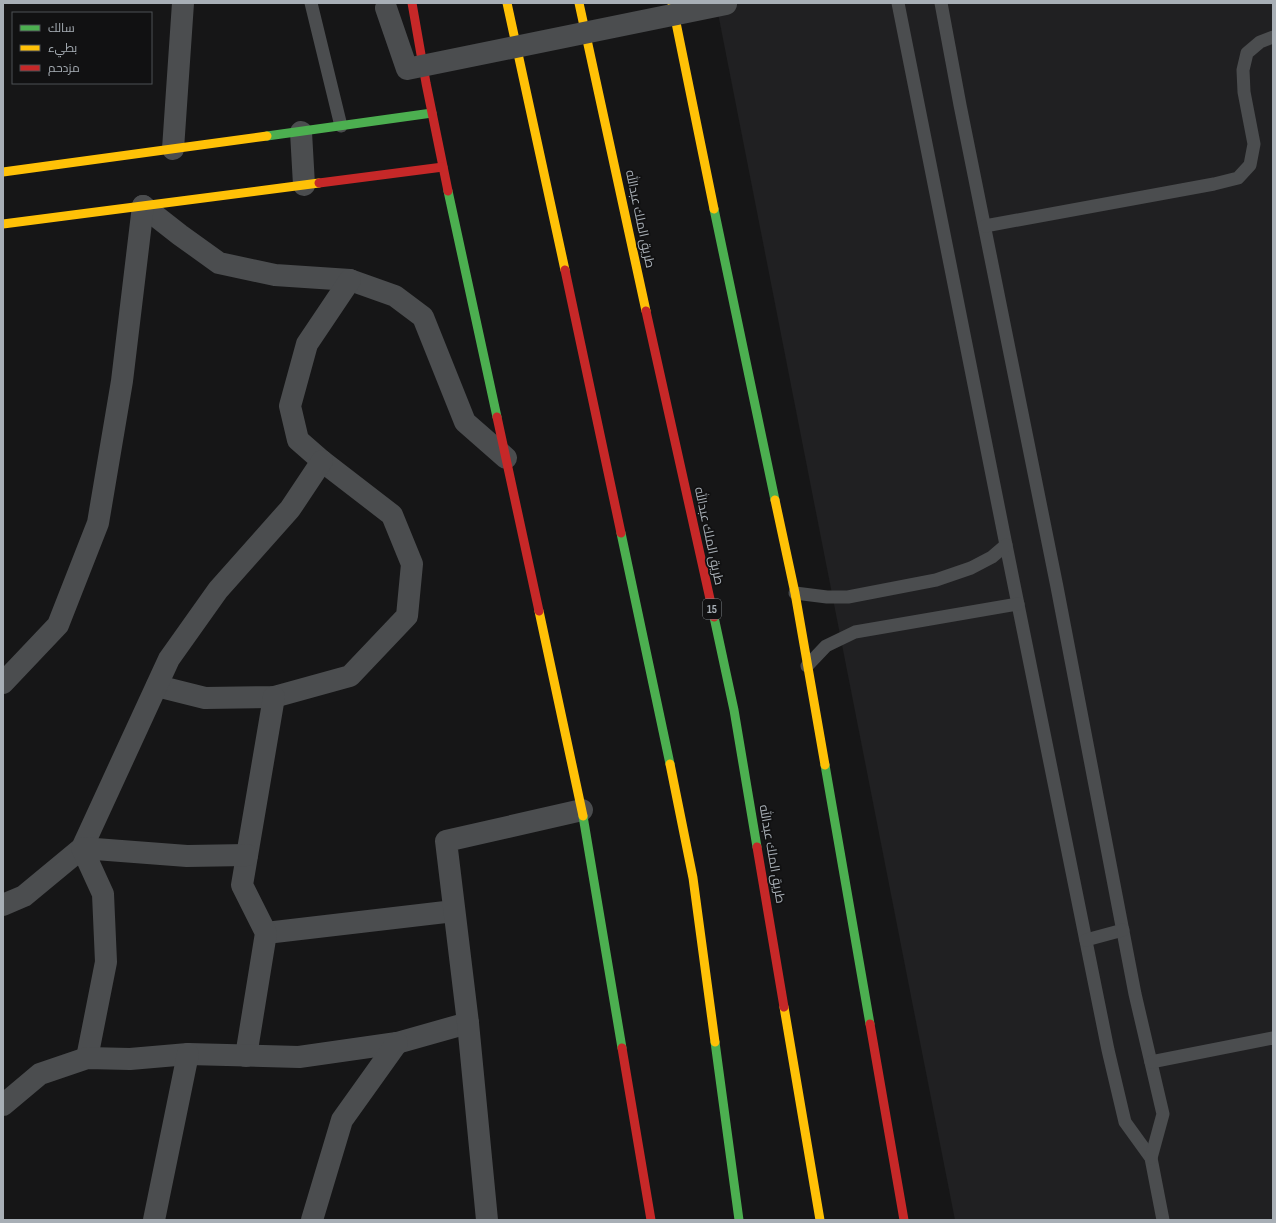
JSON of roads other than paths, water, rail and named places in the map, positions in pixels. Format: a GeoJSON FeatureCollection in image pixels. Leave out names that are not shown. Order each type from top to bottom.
{"type":"FeatureCollection","features":[{"type":"Feature","properties":{"kind":"main road"},"geometry":{"type":"LineString","coordinates":[[412,3],[443,167],[582,810],[651,1220]]}},
{"type":"Feature","properties":{"kind":"main road"},"geometry":{"type":"LineString","coordinates":[[507,3],[640,619],[693,878],[739,1220]]}},
{"type":"Feature","properties":{"kind":"main road","name":"طريق الملك عبدالله"},"geometry":{"type":"LineString","coordinates":[[579,3],[734,710],[820,1220]]}},
{"type":"Feature","properties":{"kind":"main road"},"geometry":{"type":"LineString","coordinates":[[672,3],[692,105],[795,593],[904,1220]]}},
{"type":"Feature","properties":{"kind":"main road"},"geometry":{"type":"LineString","coordinates":[[3,172],[432,113]]}},
{"type":"Feature","properties":{"kind":"main road"},"geometry":{"type":"LineString","coordinates":[[3,224],[443,167]]}},
{"type":"Feature","properties":{"kind":"street"},"geometry":{"type":"LineString","coordinates":[[173,149],[183,3]]}},
{"type":"Feature","properties":{"kind":"street"},"geometry":{"type":"LineString","coordinates":[[386,8],[407,69],[726,3]]}},
{"type":"Feature","properties":{"kind":"street"},"geometry":{"type":"LineString","coordinates":[[301,132],[304,185]]}},
{"type":"Feature","properties":{"kind":"street"},"geometry":{"type":"LineString","coordinates":[[143,206],[219,263],[275,276],[350,280],[395,296],[423,317],[464,422],[506,458]]}},
{"type":"Feature","properties":{"kind":"street"},"geometry":{"type":"LineString","coordinates":[[3,683],[58,625],[98,523],[122,381],[143,206]]}},
{"type":"Feature","properties":{"kind":"street"},"geometry":{"type":"LineString","coordinates":[[157,686],[205,698],[274,696],[350,676],[407,616],[412,564],[392,515],[322,461],[298,440],[290,406],[307,344],[350,280]]}},
{"type":"Feature","properties":{"kind":"street"},"geometry":{"type":"LineString","coordinates":[[3,905],[24,896],[82,848],[169,659],[218,590],[290,509],[322,461]]}},
{"type":"Feature","properties":{"kind":"street"},"geometry":{"type":"LineString","coordinates":[[246,1056],[266,933],[242,885],[274,696]]}},
{"type":"Feature","properties":{"kind":"street"},"geometry":{"type":"LineString","coordinates":[[487,1220],[468,1023],[446,842],[582,810]]}},
{"type":"Feature","properties":{"kind":"street"},"geometry":{"type":"LineString","coordinates":[[82,848],[187,856],[247,855]]}},
{"type":"Feature","properties":{"kind":"street"},"geometry":{"type":"LineString","coordinates":[[82,848],[103,894],[106,962],[87,1058]]}},
{"type":"Feature","properties":{"kind":"street"},"geometry":{"type":"LineString","coordinates":[[266,933],[454,911]]}},
{"type":"Feature","properties":{"kind":"street"},"geometry":{"type":"LineString","coordinates":[[3,1105],[40,1074],[87,1058],[130,1059],[188,1054],[299,1057],[397,1043],[468,1023]]}},
{"type":"Feature","properties":{"kind":"street"},"geometry":{"type":"LineString","coordinates":[[312,1220],[342,1120],[397,1043]]}},
{"type":"Feature","properties":{"kind":"street"},"geometry":{"type":"LineString","coordinates":[[154,1220],[188,1054]]}},
{"type":"Feature","properties":{"kind":"lane"},"geometry":{"type":"LineString","coordinates":[[311,3],[341,126]]}},
{"type":"Feature","properties":{"kind":"lane"},"geometry":{"type":"LineString","coordinates":[[898,3],[1108,1050],[1125,1122],[1151,1158],[1163,1220]]}},
{"type":"Feature","properties":{"kind":"lane"},"geometry":{"type":"LineString","coordinates":[[941,3],[1135,994],[1163,1114],[1151,1158]]}},
{"type":"Feature","properties":{"kind":"lane"},"geometry":{"type":"LineString","coordinates":[[985,226],[1214,184],[1238,178],[1250,165],[1254,144],[1244,92],[1243,70],[1248,53],[1260,42],[1273,37]]}},
{"type":"Feature","properties":{"kind":"lane"},"geometry":{"type":"LineString","coordinates":[[795,593],[828,597],[848,597],[936,580],[971,568],[992,557],[1006,545]]}},
{"type":"Feature","properties":{"kind":"lane"},"geometry":{"type":"LineString","coordinates":[[807,666],[826,646],[855,632],[1018,604]]}},
{"type":"Feature","properties":{"kind":"lane"},"geometry":{"type":"LineString","coordinates":[[1086,940],[1123,930]]}},
{"type":"Feature","properties":{"kind":"lane"},"geometry":{"type":"LineString","coordinates":[[1151,1062],[1273,1038]]}}]}
